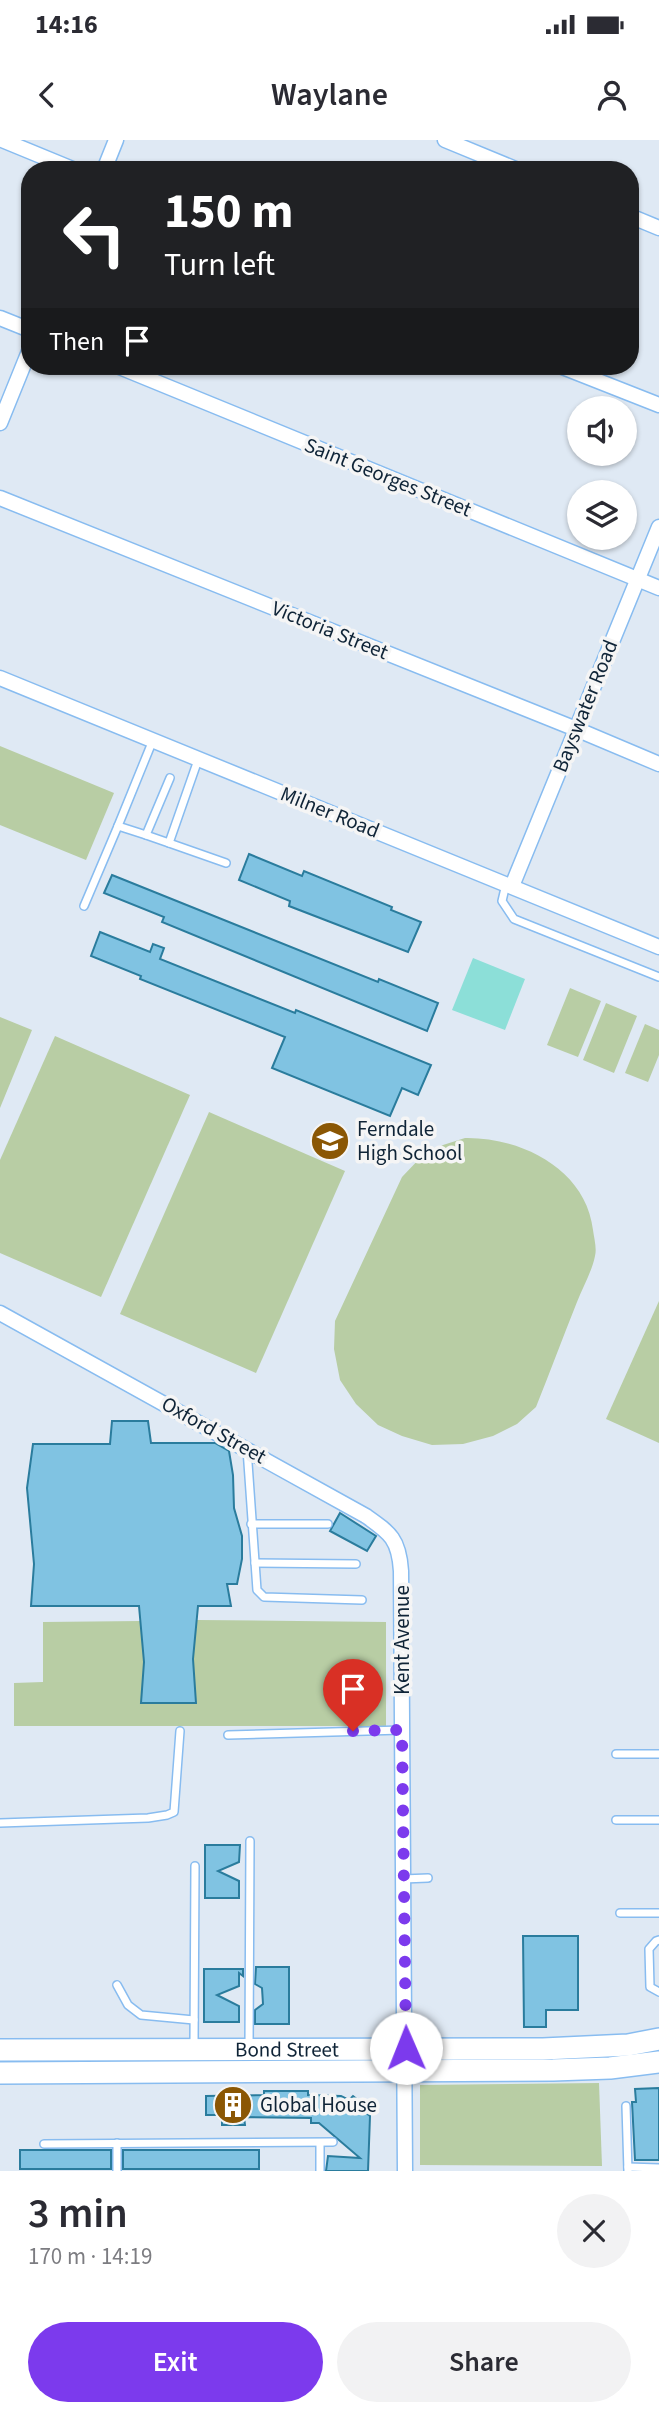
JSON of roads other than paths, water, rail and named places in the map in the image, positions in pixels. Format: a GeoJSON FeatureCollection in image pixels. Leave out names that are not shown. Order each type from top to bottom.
{"type":"FeatureCollection","features":[{"type":"Feature","properties":{"kind":"street"},"geometry":{"type":"LineString","coordinates":[[2,140],[53,161]]}},
{"type":"Feature","properties":{"kind":"street"},"geometry":{"type":"LineString","coordinates":[[108,161],[116,140]]}},
{"type":"Feature","properties":{"kind":"street"},"geometry":{"type":"LineString","coordinates":[[444,140],[496,161]]}},
{"type":"Feature","properties":{"kind":"street"},"geometry":{"type":"LineString","coordinates":[[482,155],[488,140]]}},
{"type":"Feature","properties":{"kind":"street"},"geometry":{"type":"LineString","coordinates":[[639,220],[659,228]]}},
{"type":"Feature","properties":{"kind":"street"},"geometry":{"type":"LineString","coordinates":[[0,318],[21,326]]}},
{"type":"Feature","properties":{"kind":"street"},"geometry":{"type":"LineString","coordinates":[[0,423],[21,371]]}},
{"type":"Feature","properties":{"kind":"street","name":"Saint Georges Street"},"geometry":{"type":"LineString","coordinates":[[139,375],[659,588]]}},
{"type":"Feature","properties":{"kind":"street"},"geometry":{"type":"LineString","coordinates":[[584,375],[659,405]]}},
{"type":"Feature","properties":{"kind":"street","name":"Victoria Street"},"geometry":{"type":"LineString","coordinates":[[0,498],[659,764]]}},
{"type":"Feature","properties":{"kind":"street","name":"Bayswater Road"},"geometry":{"type":"LineString","coordinates":[[509,885],[659,527]]}},
{"type":"Feature","properties":{"kind":"street","name":"Milner Road"},"geometry":{"type":"LineString","coordinates":[[0,678],[659,947]]}},
{"type":"Feature","properties":{"kind":"street","name":"Oxford Street"},"geometry":{"type":"LineString","coordinates":[[0,1312],[366,1516],[390,1533],[401,1558],[401,1571]]}},
{"type":"Feature","properties":{"kind":"street","name":"Kent Avenue"},"geometry":{"type":"LineString","coordinates":[[401,1571],[405,2171]]}},
{"type":"Feature","properties":{"kind":"street","name":"Bond Street"},"geometry":{"type":"LineString","coordinates":[[0,2050],[600,2047],[659,2039]]}},
{"type":"Feature","properties":{"kind":"street","name":"Bond Street"},"geometry":{"type":"LineString","coordinates":[[0,2073],[552,2070],[610,2068],[659,2062]]}},
{"type":"Feature","properties":{"kind":"lane"},"geometry":{"type":"LineString","coordinates":[[84,906],[153,740]]}},
{"type":"Feature","properties":{"kind":"lane"},"geometry":{"type":"LineString","coordinates":[[169,843],[199,759]]}},
{"type":"Feature","properties":{"kind":"lane"},"geometry":{"type":"LineString","coordinates":[[145,835],[170,778]]}},
{"type":"Feature","properties":{"kind":"lane"},"geometry":{"type":"LineString","coordinates":[[118,826],[226,863]]}},
{"type":"Feature","properties":{"kind":"lane"},"geometry":{"type":"LineString","coordinates":[[509,885],[502,901],[514,919],[659,977]]}},
{"type":"Feature","properties":{"kind":"lane"},"geometry":{"type":"LineString","coordinates":[[247,1448],[257,1590],[264,1597],[362,1600]]}},
{"type":"Feature","properties":{"kind":"lane"},"geometry":{"type":"LineString","coordinates":[[251,1524],[328,1524]]}},
{"type":"Feature","properties":{"kind":"lane"},"geometry":{"type":"LineString","coordinates":[[255,1563],[356,1564]]}},
{"type":"Feature","properties":{"kind":"lane"},"geometry":{"type":"LineString","coordinates":[[228,1735],[402,1730]]}},
{"type":"Feature","properties":{"kind":"lane"},"geometry":{"type":"LineString","coordinates":[[0,1823],[137,1818],[174,1812],[180,1731]]}},
{"type":"Feature","properties":{"kind":"lane"},"geometry":{"type":"LineString","coordinates":[[616,1754],[659,1754]]}},
{"type":"Feature","properties":{"kind":"lane"},"geometry":{"type":"LineString","coordinates":[[616,1820],[659,1819]]}},
{"type":"Feature","properties":{"kind":"lane"},"geometry":{"type":"LineString","coordinates":[[249,2049],[250,1841]]}},
{"type":"Feature","properties":{"kind":"lane"},"geometry":{"type":"LineString","coordinates":[[194,2050],[195,1866]]}},
{"type":"Feature","properties":{"kind":"lane"},"geometry":{"type":"LineString","coordinates":[[403,1879],[428,1878]]}},
{"type":"Feature","properties":{"kind":"lane"},"geometry":{"type":"LineString","coordinates":[[620,1913],[659,1913]]}},
{"type":"Feature","properties":{"kind":"lane"},"geometry":{"type":"LineString","coordinates":[[659,1940],[649,1949],[650,1987],[659,1992]]}},
{"type":"Feature","properties":{"kind":"lane"},"geometry":{"type":"LineString","coordinates":[[117,1984],[128,2004],[141,2015],[194,2020]]}},
{"type":"Feature","properties":{"kind":"lane"},"geometry":{"type":"LineString","coordinates":[[626,2106],[628,2169],[659,2168]]}},
{"type":"Feature","properties":{"kind":"lane"},"geometry":{"type":"LineString","coordinates":[[117,2143],[117,2171]]}},
{"type":"Feature","properties":{"kind":"lane"},"geometry":{"type":"LineString","coordinates":[[320,2143],[320,2171]]}},
{"type":"Feature","properties":{"kind":"lane"},"geometry":{"type":"LineString","coordinates":[[44,2144],[333,2143]]}},
{"type":"Feature","properties":{"kind":"place","name":"Ferndale High School"},"geometry":{"type":"Point","coordinates":[330,1141]}},
{"type":"Feature","properties":{"kind":"place","name":"Global House"},"geometry":{"type":"Point","coordinates":[233,2105]}}]}
